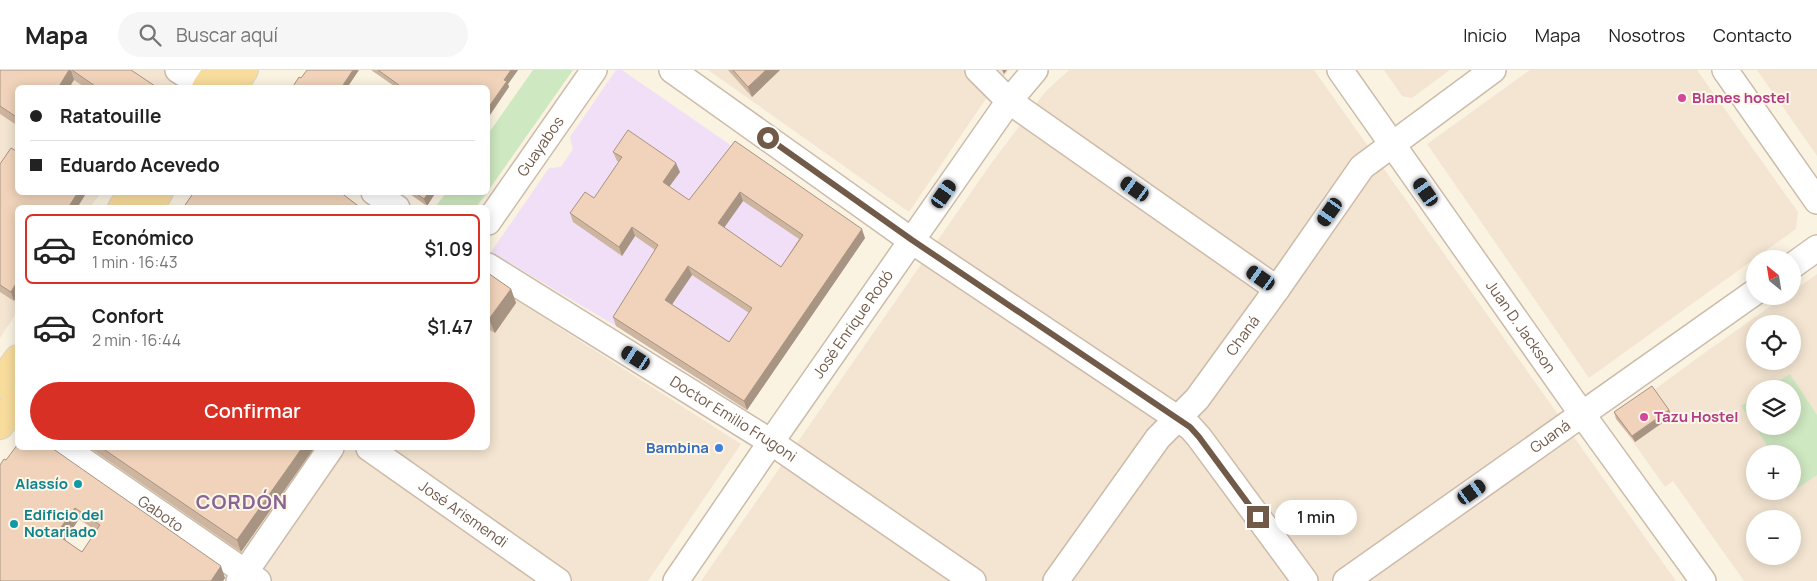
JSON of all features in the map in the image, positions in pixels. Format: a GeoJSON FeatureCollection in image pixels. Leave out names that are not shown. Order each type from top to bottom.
{"type":"FeatureCollection","features":[{"type":"Feature","properties":{"kind":"main road"},"geometry":{"type":"LineString","coordinates":[[214,84],[244,70]]}},
{"type":"Feature","properties":{"kind":"main road"},"geometry":{"type":"LineString","coordinates":[[0,384],[15,363]]}},
{"type":"Feature","properties":{"kind":"street"},"geometry":{"type":"LineString","coordinates":[[178,70],[214,84]]}},
{"type":"Feature","properties":{"kind":"street","name":"Guayabos"},"geometry":{"type":"LineString","coordinates":[[490,219],[594,70]]}},
{"type":"Feature","properties":{"kind":"street"},"geometry":{"type":"LineString","coordinates":[[672,70],[912,240],[1179,419],[1199,437],[1305,581]]}},
{"type":"Feature","properties":{"kind":"street"},"geometry":{"type":"LineString","coordinates":[[978,70],[1009,101],[1277,288]]}},
{"type":"Feature","properties":{"kind":"street","name":"José Enrique Rodó"},"geometry":{"type":"LineString","coordinates":[[676,581],[770,442],[1009,101],[1035,70]]}},
{"type":"Feature","properties":{"kind":"street","name":"Juan D. Jackson"},"geometry":{"type":"LineString","coordinates":[[1340,70],[1582,414],[1703,581]]}},
{"type":"Feature","properties":{"kind":"street","name":"Chaná"},"geometry":{"type":"LineString","coordinates":[[1056,581],[1158,438],[1179,419],[1196,399],[1362,167],[1493,70]]}},
{"type":"Feature","properties":{"kind":"street"},"geometry":{"type":"LineString","coordinates":[[1725,70],[1817,201]]}},
{"type":"Feature","properties":{"kind":"street"},"geometry":{"type":"LineString","coordinates":[[378,195],[393,205]]}},
{"type":"Feature","properties":{"kind":"street"},"geometry":{"type":"LineString","coordinates":[[1801,260],[1817,248]]}},
{"type":"Feature","properties":{"kind":"street","name":"Doctor Emilio Frugoni"},"geometry":{"type":"LineString","coordinates":[[490,267],[770,442],[973,581]]}},
{"type":"Feature","properties":{"kind":"street","name":"Guaná"},"geometry":{"type":"LineString","coordinates":[[1346,581],[1746,298]]}},
{"type":"Feature","properties":{"kind":"street","name":"Gaboto"},"geometry":{"type":"LineString","coordinates":[[68,450],[247,578]]}},
{"type":"Feature","properties":{"kind":"street"},"geometry":{"type":"LineString","coordinates":[[247,578],[330,450]]}},
{"type":"Feature","properties":{"kind":"street","name":"José Arismendi"},"geometry":{"type":"LineString","coordinates":[[372,450],[558,581]]}},
{"type":"Feature","properties":{"kind":"shaded area"},"geometry":{"type":"Polygon","coordinates":[[[0,70],[186,70],[175,85],[15,85],[15,195],[99,195],[92,205],[15,205],[15,315],[0,338],[0,70]]]}},
{"type":"Feature","properties":{"kind":"shaded area"},"geometry":{"type":"Polygon","coordinates":[[[616,70],[622,70],[865,238],[747,410],[616,326],[491,252],[549,168],[561,167],[573,149],[570,137],[616,70]]]}},
{"type":"Feature","properties":{"kind":"shaded area"},"geometry":{"type":"Polygon","coordinates":[[[708,70],[1009,70],[983,103],[909,212],[708,70]]]}},
{"type":"Feature","properties":{"kind":"shaded area"},"geometry":{"type":"Polygon","coordinates":[[[1069,70],[1314,70],[1676,581],[701,581],[990,165],[1045,92],[1069,70]]]}},
{"type":"Feature","properties":{"kind":"shaded area"},"geometry":{"type":"Polygon","coordinates":[[[1384,70],[1450,70],[1412,98],[1402,96],[1384,70]]]}},
{"type":"Feature","properties":{"kind":"shaded area"},"geometry":{"type":"Polygon","coordinates":[[[1530,70],[1697,70],[1798,212],[1796,229],[1767,250],[1746,250],[1746,265],[1589,378],[1427,144],[1530,70]]]}},
{"type":"Feature","properties":{"kind":"shaded area"},"geometry":{"type":"Polygon","coordinates":[[[1757,70],[1817,70],[1817,156],[1757,70]]]}},
{"type":"Feature","properties":{"kind":"shaded area"},"geometry":{"type":"Polygon","coordinates":[[[1817,274],[1817,581],[1744,581],[1673,481],[1665,487],[1616,418],[1746,324],[1746,370],[1801,370],[1801,315],[1758,315],[1772,305],[1801,305],[1801,285],[1817,274]]]}},
{"type":"Feature","properties":{"kind":"shaded area"},"geometry":{"type":"Polygon","coordinates":[[[490,283],[741,444],[648,581],[255,581],[345,450],[490,450],[490,283]]]}},
{"type":"Feature","properties":{"kind":"green space"},"geometry":{"type":"Polygon","coordinates":[[[533,70],[573,70],[490,188],[490,131],[533,70]]]}},
{"type":"Feature","properties":{"kind":"green space"},"geometry":{"type":"Polygon","coordinates":[[[444,195],[485,195],[478,205],[437,205],[444,195]]]}},
{"type":"Feature","properties":{"kind":"green space"},"geometry":{"type":"Polygon","coordinates":[[[1790,374],[1794,380],[1781,380],[1790,374]]]}},
{"type":"Feature","properties":{"kind":"green space"},"geometry":{"type":"Polygon","coordinates":[[[1801,391],[1817,415],[1817,475],[1801,486],[1801,445],[1767,445],[1760,435],[1801,435],[1801,391]]]}},
{"type":"Feature","properties":{"kind":"green space"},"geometry":{"type":"Polygon","coordinates":[[[1746,403],[1746,414],[1741,406],[1746,403]]]}},
{"type":"Feature","properties":{"kind":"building"},"geometry":{"type":"Polygon","coordinates":[[[0,70],[69,70],[60,85],[15,85],[15,116],[0,106],[0,70]]]}},
{"type":"Feature","properties":{"kind":"building"},"geometry":{"type":"Polygon","coordinates":[[[72,70],[131,70],[154,85],[94,85],[72,70]]]}},
{"type":"Feature","properties":{"kind":"building"},"geometry":{"type":"Polygon","coordinates":[[[307,70],[353,70],[343,85],[294,85],[299,77],[301,78],[307,70]]]}},
{"type":"Feature","properties":{"kind":"building"},"geometry":{"type":"Polygon","coordinates":[[[378,70],[511,70],[504,80],[507,81],[490,105],[490,85],[399,85],[378,70]]]}},
{"type":"Feature","properties":{"kind":"building"},"geometry":{"type":"Polygon","coordinates":[[[733,70],[766,70],[748,87],[733,70]]]}},
{"type":"Feature","properties":{"kind":"building"},"geometry":{"type":"Polygon","coordinates":[[[628,130],[676,163],[663,182],[689,200],[735,141],[862,229],[744,401],[613,317],[658,245],[632,227],[619,247],[570,213],[585,192],[594,198],[622,157],[613,152],[628,130]],[[740,192],[718,223],[781,267],[803,235],[740,192]],[[688,266],[665,300],[729,342],[752,308],[688,266]]]}},
{"type":"Feature","properties":{"kind":"building"},"geometry":{"type":"Polygon","coordinates":[[[11,148],[15,150],[15,195],[76,195],[70,205],[15,205],[15,285],[11,292],[0,285],[0,164],[11,148]]]}},
{"type":"Feature","properties":{"kind":"building"},"geometry":{"type":"Polygon","coordinates":[[[192,195],[344,195],[357,205],[185,205],[192,195]]]}},
{"type":"Feature","properties":{"kind":"building"},"geometry":{"type":"Polygon","coordinates":[[[418,195],[427,195],[424,199],[418,195]]]}},
{"type":"Feature","properties":{"kind":"building"},"geometry":{"type":"Polygon","coordinates":[[[490,274],[511,289],[490,318],[490,274]]]}},
{"type":"Feature","properties":{"kind":"building","name":"Tazu Hostel"},"geometry":{"type":"Polygon","coordinates":[[[1652,386],[1669,410],[1632,436],[1614,412],[1652,386]]]}},
{"type":"Feature","properties":{"kind":"building"},"geometry":{"type":"Polygon","coordinates":[[[15,448],[15,450],[55,450],[221,566],[211,581],[0,581],[0,465],[4,459],[6,460],[15,448]],[[75,508],[56,534],[82,552],[100,525],[75,508]]]}},
{"type":"Feature","properties":{"kind":"building"},"geometry":{"type":"Polygon","coordinates":[[[105,450],[301,450],[237,540],[105,450]]]}},
{"type":"Feature","properties":{"kind":"place","name":"Blanes hostel"},"geometry":{"type":"Point","coordinates":[1682,98]}},
{"type":"Feature","properties":{"kind":"place","name":"Tazu Hostel"},"geometry":{"type":"Point","coordinates":[1644,417]}},
{"type":"Feature","properties":{"kind":"place","name":"Bambina"},"geometry":{"type":"Point","coordinates":[719,448]}},
{"type":"Feature","properties":{"kind":"place","name":"Alassío"},"geometry":{"type":"Point","coordinates":[78,484]}},
{"type":"Feature","properties":{"kind":"place","name":"Edificio del Notariado"},"geometry":{"type":"Point","coordinates":[14,524]}},
{"type":"Feature","properties":{"kind":"district","name":"CORDÓN"},"geometry":{"type":"Point","coordinates":[242,502]}},
{"type":"Feature","properties":{"kind":"route"},"geometry":{"type":"LineString","coordinates":[[768,138],[912,240],[1190,427],[1258,517]]}}]}
